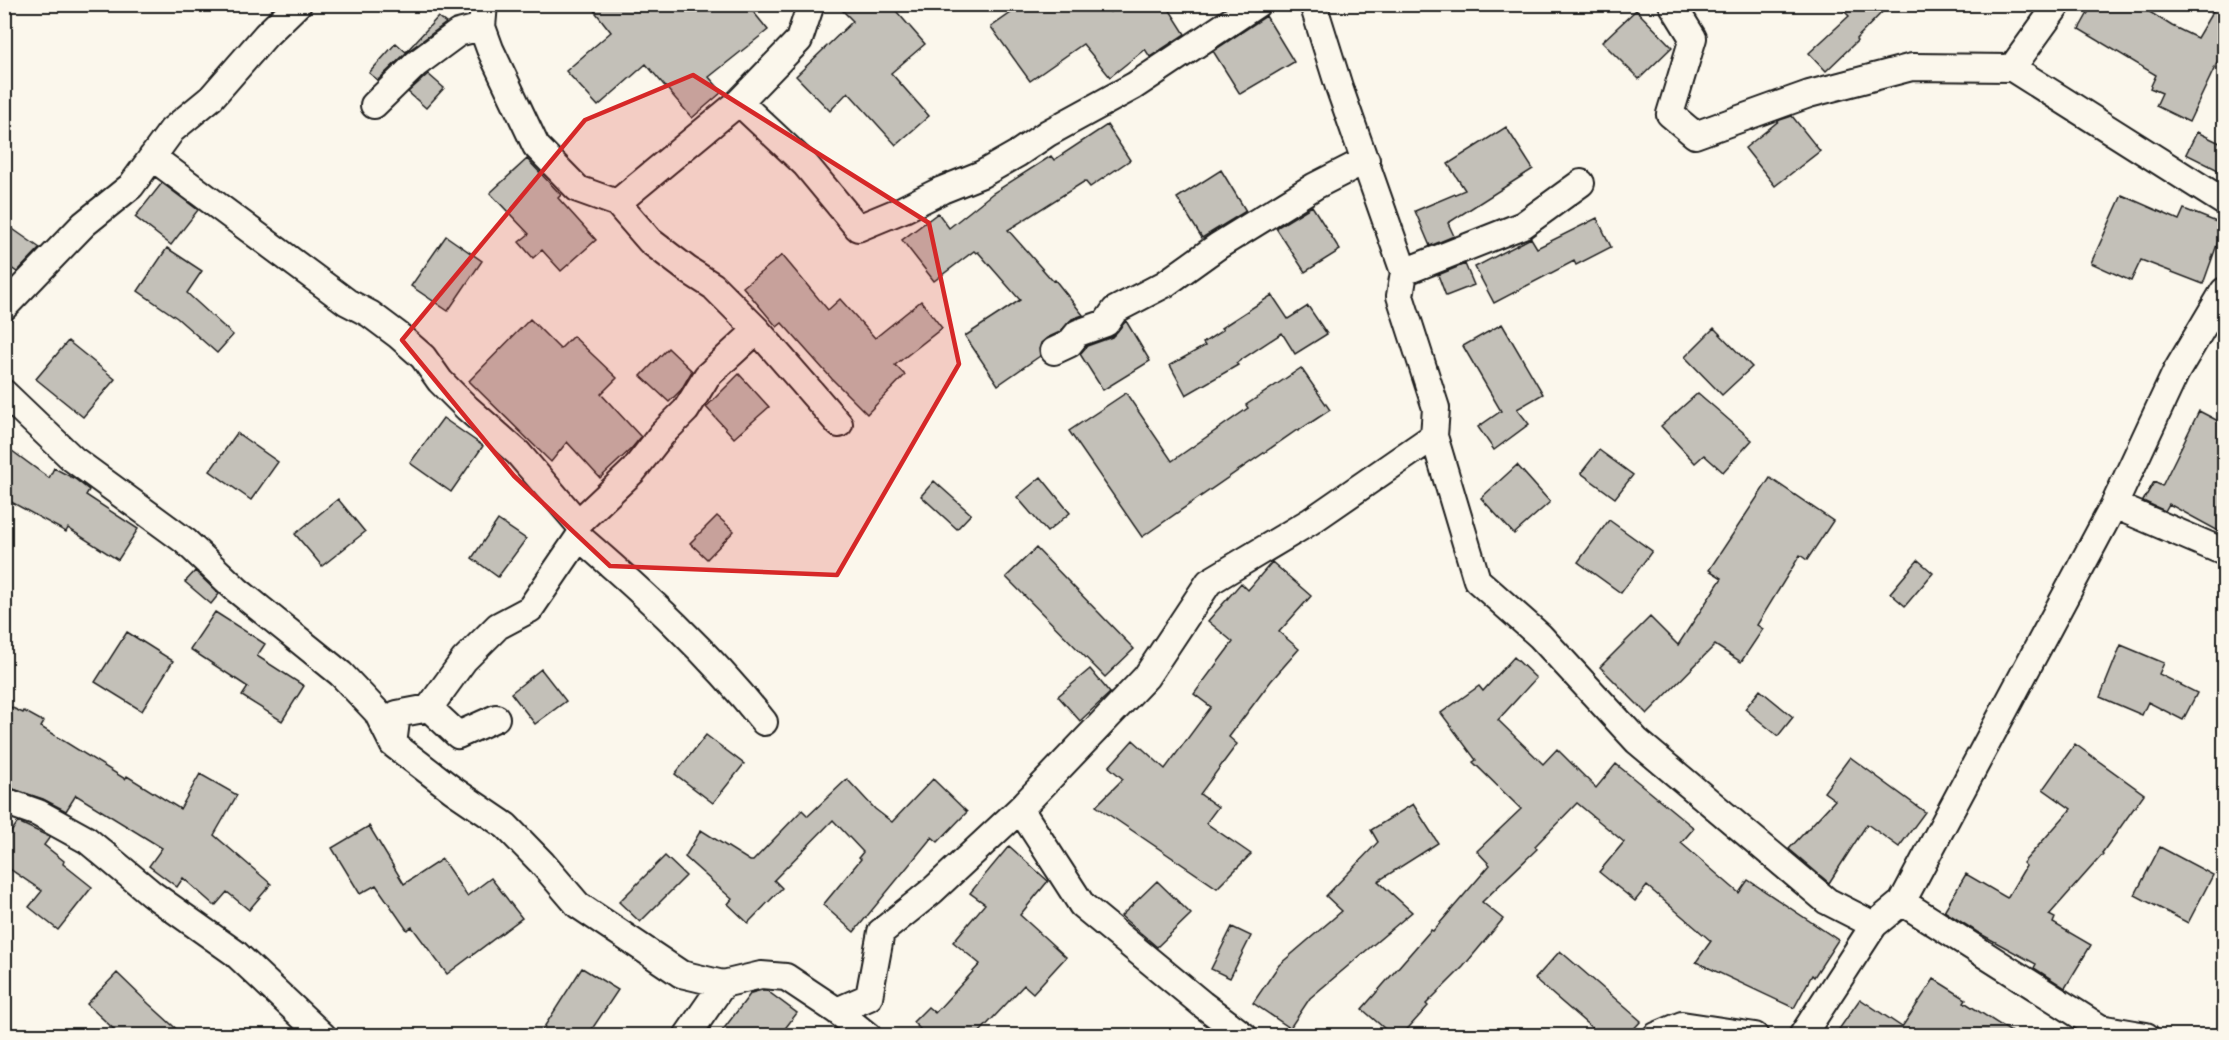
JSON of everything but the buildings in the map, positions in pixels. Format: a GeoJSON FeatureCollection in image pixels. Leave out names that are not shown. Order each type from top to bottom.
{"type":"FeatureCollection","features":[{"type":"Feature","properties":{"kind":"street"},"geometry":{"type":"LineString","coordinates":[[4,308],[84,224],[131,186],[172,130],[211,98],[266,35],[298,4]]}},
{"type":"Feature","properties":{"kind":"street"},"geometry":{"type":"LineString","coordinates":[[617,203],[739,102],[799,40],[811,4]]}},
{"type":"Feature","properties":{"kind":"street"},"geometry":{"type":"LineString","coordinates":[[739,102],[805,164],[858,228],[874,219],[904,209],[982,174],[1048,133],[1134,86],[1257,4]]}},
{"type":"Feature","properties":{"kind":"street"},"geometry":{"type":"LineString","coordinates":[[1313,4],[1339,87],[1404,272],[1400,296],[1436,408],[1434,436],[1477,580],[1540,636],[1637,741],[1827,901],[1874,925]]}},
{"type":"Feature","properties":{"kind":"street"},"geometry":{"type":"LineString","coordinates":[[1672,4],[1693,38],[1670,114],[1695,135],[1809,94],[1912,67],[2012,68],[2224,202]]}},
{"type":"Feature","properties":{"kind":"street"},"geometry":{"type":"LineString","coordinates":[[2012,68],[2058,4]]}},
{"type":"Feature","properties":{"kind":"street"},"geometry":{"type":"LineString","coordinates":[[374,105],[416,64],[483,16],[490,49],[536,146],[578,189],[617,203],[650,241],[713,286],[757,330],[839,424]]}},
{"type":"Feature","properties":{"kind":"street"},"geometry":{"type":"LineString","coordinates":[[152,157],[346,302],[370,314],[423,357],[440,381],[518,453],[578,530],[693,641],[738,689],[764,722]]}},
{"type":"Feature","properties":{"kind":"street"},"geometry":{"type":"LineString","coordinates":[[1054,351],[1069,344],[1078,333],[1106,323],[1115,310],[1166,284],[1228,240],[1315,186],[1366,160]]}},
{"type":"Feature","properties":{"kind":"street"},"geometry":{"type":"LineString","coordinates":[[1404,272],[1523,225],[1581,183]]}},
{"type":"Feature","properties":{"kind":"street"},"geometry":{"type":"LineString","coordinates":[[1802,1035],[1874,925],[1902,902],[2114,506],[2176,372],[2224,291]]}},
{"type":"Feature","properties":{"kind":"street"},"geometry":{"type":"LineString","coordinates":[[393,744],[397,714],[429,708],[464,660],[498,627],[530,609],[578,530],[634,470],[662,434],[687,410],[707,376],[757,330]]}},
{"type":"Feature","properties":{"kind":"street"},"geometry":{"type":"LineString","coordinates":[[4,393],[73,459],[185,541],[237,590],[341,674],[377,712],[393,744],[453,790],[506,826],[578,905],[681,974],[723,984],[761,975],[786,977],[868,1035]]}},
{"type":"Feature","properties":{"kind":"street"},"geometry":{"type":"LineString","coordinates":[[837,1011],[869,997],[881,932],[932,891],[1020,809],[1146,678],[1209,582],[1311,521],[1434,436]]}},
{"type":"Feature","properties":{"kind":"street"},"geometry":{"type":"LineString","coordinates":[[2114,506],[2224,552]]}},
{"type":"Feature","properties":{"kind":"street"},"geometry":{"type":"LineString","coordinates":[[429,708],[458,735],[496,718]]}},
{"type":"Feature","properties":{"kind":"street"},"geometry":{"type":"LineString","coordinates":[[4,801],[38,813],[87,840],[152,894],[236,953],[322,1035]]}},
{"type":"Feature","properties":{"kind":"street"},"geometry":{"type":"LineString","coordinates":[[1020,809],[1082,905],[1202,1004],[1244,1035]]}},
{"type":"Feature","properties":{"kind":"street"},"geometry":{"type":"LineString","coordinates":[[1902,902],[2100,1028],[2146,1035]]}},
{"type":"Feature","properties":{"kind":"street"},"geometry":{"type":"LineString","coordinates":[[687,1035],[723,984]]}},
{"type":"Feature","properties":{"kind":"street"},"geometry":{"type":"LineString","coordinates":[[1656,1035],[1682,1025],[1755,1035]]}},
{"type":"Feature","properties":{"kind":"highlighted area"},"geometry":{"type":"Polygon","coordinates":[[[693,75],[929,223],[959,364],[837,575],[610,566],[514,476],[402,340],[585,120],[693,75]]]}}]}
